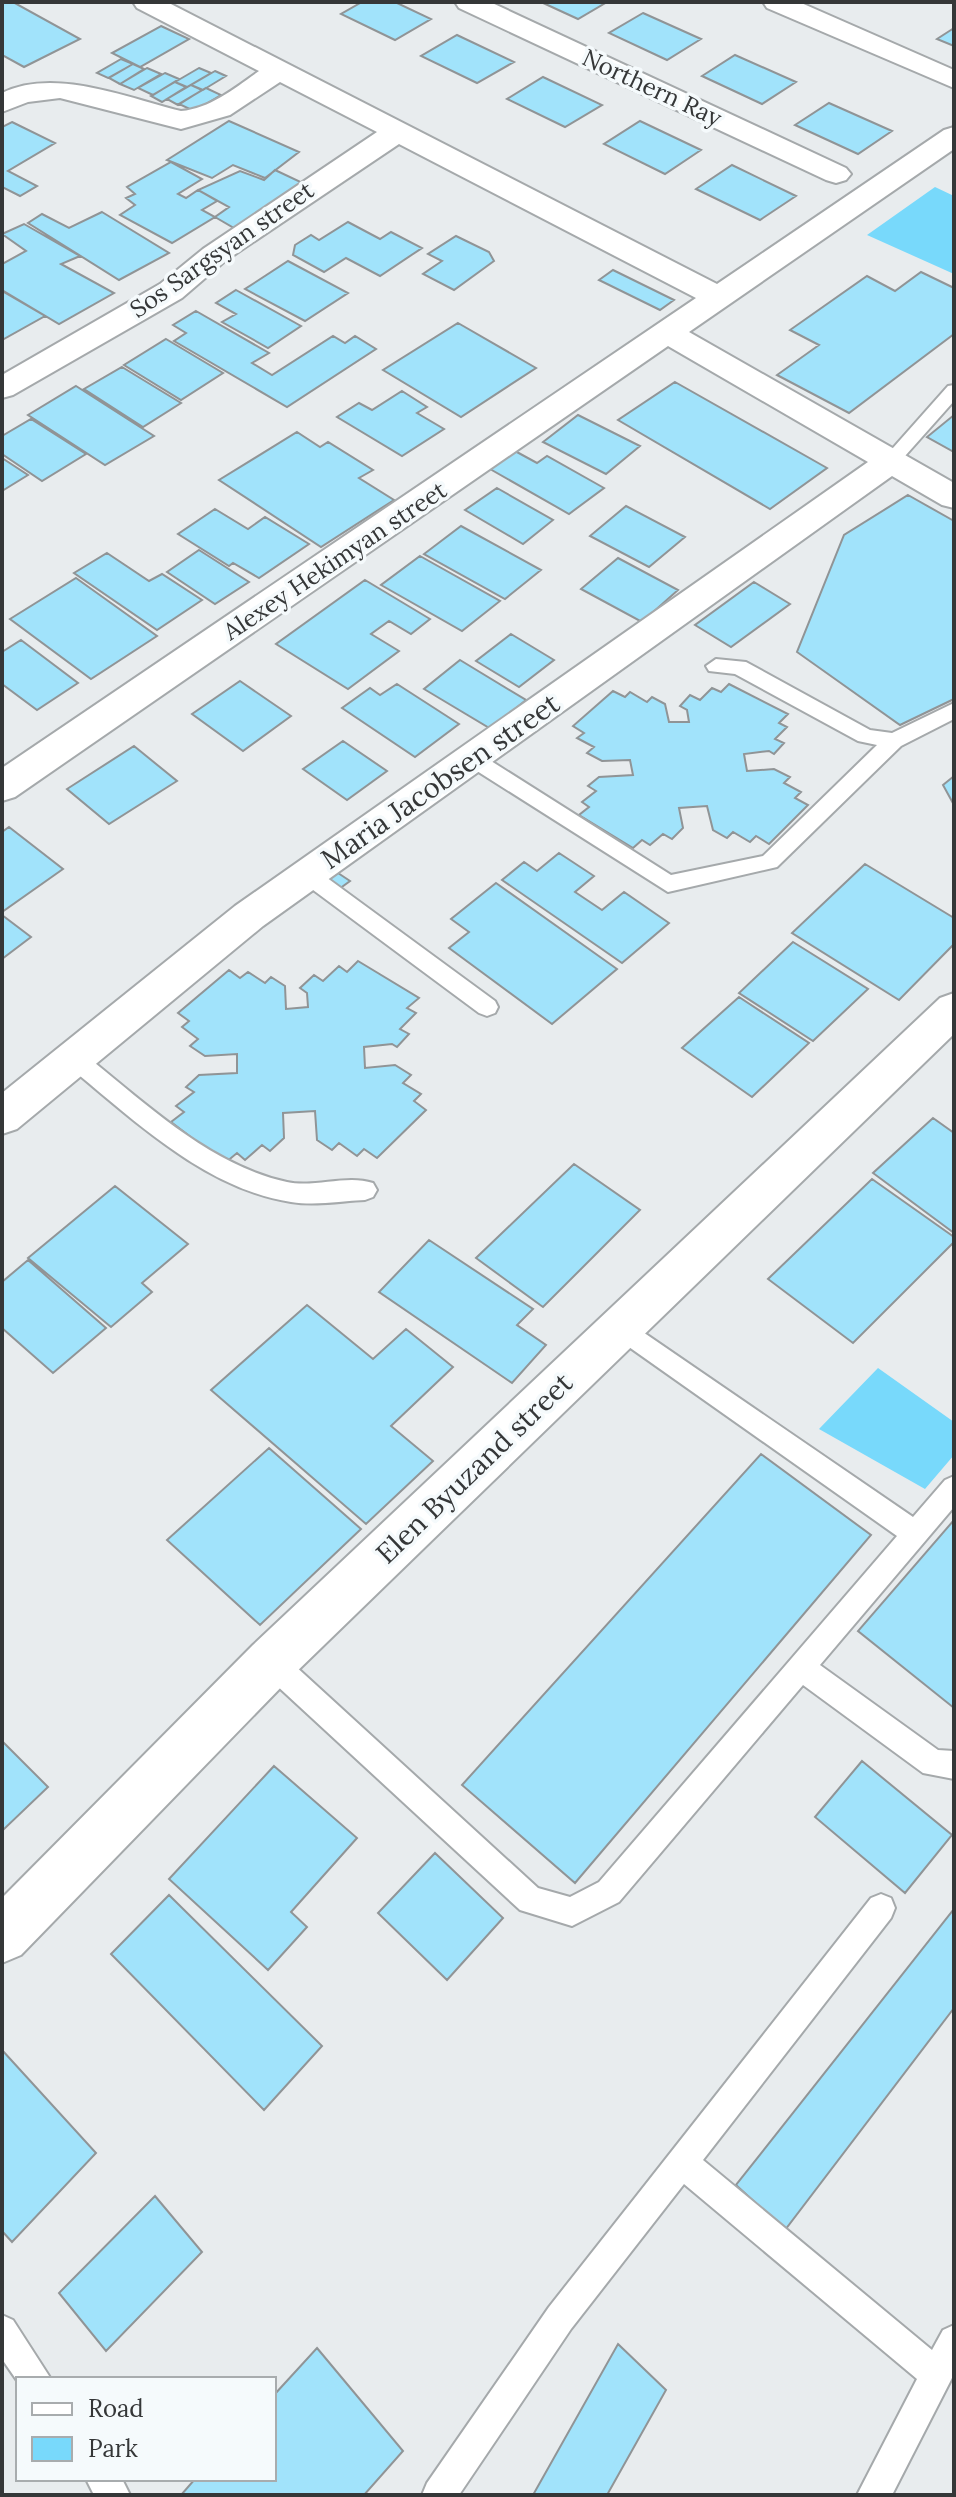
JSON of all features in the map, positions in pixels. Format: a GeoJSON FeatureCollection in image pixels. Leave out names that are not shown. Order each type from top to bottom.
{"type":"FeatureCollection","features":[{"type":"Feature","properties":{"kind":"street"},"geometry":{"type":"LineString","coordinates":[[146,2],[720,298]]}},
{"type":"Feature","properties":{"kind":"street","name":"Northern Ray"},"geometry":{"type":"LineString","coordinates":[[468,2],[836,174]]}},
{"type":"Feature","properties":{"kind":"street"},"geometry":{"type":"LineString","coordinates":[[776,2],[954,80]]}},
{"type":"Feature","properties":{"kind":"street"},"geometry":{"type":"LineString","coordinates":[[2,104],[31,91],[60,90],[181,120],[199,119],[213,114],[279,70]]}},
{"type":"Feature","properties":{"kind":"street","name":"Sos Sargsyan street"},"geometry":{"type":"LineString","coordinates":[[2,388],[171,291],[214,255],[398,131]]}},
{"type":"Feature","properties":{"kind":"street","name":"Alexey Hekimyan street"},"geometry":{"type":"LineString","coordinates":[[2,787],[669,334],[954,136]]}},
{"type":"Feature","properties":{"kind":"street"},"geometry":{"type":"LineString","coordinates":[[669,334],[954,497]]}},
{"type":"Feature","properties":{"kind":"street","name":"Maria Jacobsen street"},"geometry":{"type":"LineString","coordinates":[[2,1117],[76,1060],[249,916],[891,461]]}},
{"type":"Feature","properties":{"kind":"street","name":"Elen Byuzand street"},"geometry":{"type":"LineString","coordinates":[[2,1936],[271,1662],[954,1009]]}},
{"type":"Feature","properties":{"kind":"lane"},"geometry":{"type":"LineString","coordinates":[[891,461],[954,390]]}},
{"type":"Feature","properties":{"kind":"lane"},"geometry":{"type":"LineString","coordinates":[[716,666],[739,667],[865,736],[894,741]]}},
{"type":"Feature","properties":{"kind":"lane"},"geometry":{"type":"LineString","coordinates":[[473,759],[668,884],[770,862],[894,741],[954,710]]}},
{"type":"Feature","properties":{"kind":"lane"},"geometry":{"type":"LineString","coordinates":[[308,875],[487,1007]]}},
{"type":"Feature","properties":{"kind":"lane"},"geometry":{"type":"LineString","coordinates":[[76,1060],[156,1124],[238,1176],[288,1193],[365,1190]]}},
{"type":"Feature","properties":{"kind":"lane"},"geometry":{"type":"LineString","coordinates":[[621,1328],[915,1534]]}},
{"type":"Feature","properties":{"kind":"lane"},"geometry":{"type":"LineString","coordinates":[[271,1662],[530,1900],[572,1912],[609,1892],[954,1488]]}},
{"type":"Feature","properties":{"kind":"lane"},"geometry":{"type":"LineString","coordinates":[[802,1668],[933,1763],[954,1765]]}},
{"type":"Feature","properties":{"kind":"lane"},"geometry":{"type":"LineString","coordinates":[[439,2495],[560,2318],[881,1908]]}},
{"type":"Feature","properties":{"kind":"lane"},"geometry":{"type":"LineString","coordinates":[[683,2163],[949,2356],[874,2495]]}},
{"type":"Feature","properties":{"kind":"lane"},"geometry":{"type":"LineString","coordinates":[[2,2331],[34,2377]]}},
{"type":"Feature","properties":{"kind":"green space"},"geometry":{"type":"Polygon","coordinates":[[[935,187],[954,196],[954,274],[867,235],[935,187]]]}},
{"type":"Feature","properties":{"kind":"green space"},"geometry":{"type":"Polygon","coordinates":[[[878,1368],[954,1422],[954,1455],[925,1489],[819,1429],[878,1368]]]}},
{"type":"Feature","properties":{"kind":"building"},"geometry":{"type":"Polygon","coordinates":[[[2,2],[13,2],[80,39],[24,67],[2,55],[2,2]]]}},
{"type":"Feature","properties":{"kind":"building"},"geometry":{"type":"Polygon","coordinates":[[[362,2],[395,2],[431,19],[395,40],[341,14],[362,2]]]}},
{"type":"Feature","properties":{"kind":"building"},"geometry":{"type":"Polygon","coordinates":[[[541,2],[607,2],[578,19],[541,2]]]}},
{"type":"Feature","properties":{"kind":"building"},"geometry":{"type":"Polygon","coordinates":[[[643,13],[701,39],[667,60],[609,33],[643,13]]]}},
{"type":"Feature","properties":{"kind":"building"},"geometry":{"type":"Polygon","coordinates":[[[161,26],[189,39],[140,67],[112,53],[161,26]]]}},
{"type":"Feature","properties":{"kind":"building"},"geometry":{"type":"Polygon","coordinates":[[[954,28],[954,46],[937,39],[954,28]]]}},
{"type":"Feature","properties":{"kind":"building"},"geometry":{"type":"Polygon","coordinates":[[[457,35],[514,62],[477,83],[421,56],[457,35]]]}},
{"type":"Feature","properties":{"kind":"building"},"geometry":{"type":"Polygon","coordinates":[[[735,55],[796,82],[762,104],[702,76],[735,55]]]}},
{"type":"Feature","properties":{"kind":"building"},"geometry":{"type":"Polygon","coordinates":[[[121,59],[133,64],[108,78],[97,73],[121,59]]]}},
{"type":"Feature","properties":{"kind":"building"},"geometry":{"type":"Polygon","coordinates":[[[133,64],[144,69],[120,84],[109,78],[133,64]]]}},
{"type":"Feature","properties":{"kind":"building"},"geometry":{"type":"Polygon","coordinates":[[[147,68],[161,74],[134,90],[120,84],[147,68]]]}},
{"type":"Feature","properties":{"kind":"building"},"geometry":{"type":"Polygon","coordinates":[[[199,68],[211,73],[187,87],[175,82],[199,68]]]}},
{"type":"Feature","properties":{"kind":"building"},"geometry":{"type":"Polygon","coordinates":[[[215,71],[226,76],[203,90],[191,85],[215,71]]]}},
{"type":"Feature","properties":{"kind":"building"},"geometry":{"type":"Polygon","coordinates":[[[165,73],[179,79],[153,95],[138,88],[165,73]]]}},
{"type":"Feature","properties":{"kind":"building"},"geometry":{"type":"Polygon","coordinates":[[[543,77],[602,105],[565,127],[507,99],[543,77]]]}},
{"type":"Feature","properties":{"kind":"building"},"geometry":{"type":"Polygon","coordinates":[[[175,82],[186,87],[162,102],[151,96],[175,82]]]}},
{"type":"Feature","properties":{"kind":"building"},"geometry":{"type":"Polygon","coordinates":[[[191,85],[202,90],[178,105],[167,99],[191,85]]]}},
{"type":"Feature","properties":{"kind":"building"},"geometry":{"type":"Polygon","coordinates":[[[206,88],[221,95],[194,111],[179,104],[206,88]]]}},
{"type":"Feature","properties":{"kind":"building"},"geometry":{"type":"Polygon","coordinates":[[[829,103],[892,131],[858,154],[795,125],[829,103]]]}},
{"type":"Feature","properties":{"kind":"building"},"geometry":{"type":"Polygon","coordinates":[[[229,121],[299,152],[265,178],[233,165],[212,178],[167,160],[229,121]]]}},
{"type":"Feature","properties":{"kind":"building"},"geometry":{"type":"Polygon","coordinates":[[[640,121],[701,150],[665,174],[604,144],[640,121]]]}},
{"type":"Feature","properties":{"kind":"building"},"geometry":{"type":"Polygon","coordinates":[[[12,122],[55,143],[8,171],[37,186],[20,196],[2,187],[2,127],[12,122]]]}},
{"type":"Feature","properties":{"kind":"building"},"geometry":{"type":"Polygon","coordinates":[[[171,162],[202,179],[178,194],[186,198],[198,190],[217,201],[202,210],[215,217],[172,243],[120,215],[135,205],[126,198],[135,194],[127,187],[171,162]]]}},
{"type":"Feature","properties":{"kind":"building"},"geometry":{"type":"Polygon","coordinates":[[[732,165],[796,196],[760,220],[696,189],[732,165]]]}},
{"type":"Feature","properties":{"kind":"building"},"geometry":{"type":"Polygon","coordinates":[[[275,170],[307,185],[234,228],[215,217],[229,207],[198,190],[240,171],[264,180],[275,170]]]}},
{"type":"Feature","properties":{"kind":"building"},"geometry":{"type":"Polygon","coordinates":[[[102,212],[169,253],[119,280],[28,223],[42,214],[69,228],[102,212]]]}},
{"type":"Feature","properties":{"kind":"building"},"geometry":{"type":"Polygon","coordinates":[[[348,222],[380,239],[391,232],[422,248],[380,276],[346,258],[324,272],[293,255],[295,245],[311,235],[319,240],[348,222]]]}},
{"type":"Feature","properties":{"kind":"building"},"geometry":{"type":"Polygon","coordinates":[[[24,224],[80,256],[61,264],[114,293],[59,324],[2,290],[2,264],[26,251],[2,234],[24,224]]]}},
{"type":"Feature","properties":{"kind":"building"},"geometry":{"type":"Polygon","coordinates":[[[456,236],[489,252],[494,261],[454,290],[423,274],[442,261],[428,254],[456,236]]]}},
{"type":"Feature","properties":{"kind":"building"},"geometry":{"type":"Polygon","coordinates":[[[288,261],[348,293],[305,321],[245,289],[288,261]]]}},
{"type":"Feature","properties":{"kind":"building"},"geometry":{"type":"Polygon","coordinates":[[[613,270],[674,300],[660,310],[599,280],[613,270]]]}},
{"type":"Feature","properties":{"kind":"building"},"geometry":{"type":"Polygon","coordinates":[[[921,272],[954,288],[954,334],[849,413],[777,375],[819,345],[790,330],[867,276],[895,291],[921,272]]]}},
{"type":"Feature","properties":{"kind":"building"},"geometry":{"type":"Polygon","coordinates":[[[236,290],[301,326],[268,348],[222,322],[236,314],[216,303],[236,290]]]}},
{"type":"Feature","properties":{"kind":"building"},"geometry":{"type":"Polygon","coordinates":[[[2,291],[45,316],[2,340],[2,291]]]}},
{"type":"Feature","properties":{"kind":"building"},"geometry":{"type":"Polygon","coordinates":[[[196,311],[269,353],[252,363],[272,375],[333,336],[345,343],[355,336],[376,349],[287,407],[174,341],[186,333],[173,325],[196,311]]]}},
{"type":"Feature","properties":{"kind":"building"},"geometry":{"type":"Polygon","coordinates":[[[458,323],[536,368],[461,417],[383,370],[458,323]]]}},
{"type":"Feature","properties":{"kind":"building"},"geometry":{"type":"Polygon","coordinates":[[[166,339],[223,373],[181,400],[124,365],[166,339]]]}},
{"type":"Feature","properties":{"kind":"building"},"geometry":{"type":"Polygon","coordinates":[[[122,367],[181,403],[143,427],[84,389],[122,367]]]}},
{"type":"Feature","properties":{"kind":"building"},"geometry":{"type":"Polygon","coordinates":[[[675,382],[827,468],[770,509],[618,420],[675,382]]]}},
{"type":"Feature","properties":{"kind":"building"},"geometry":{"type":"Polygon","coordinates":[[[76,386],[154,436],[105,465],[28,415],[76,386]]]}},
{"type":"Feature","properties":{"kind":"building"},"geometry":{"type":"Polygon","coordinates":[[[402,391],[427,407],[417,413],[444,429],[402,456],[337,417],[359,403],[372,410],[402,391]]]}},
{"type":"Feature","properties":{"kind":"building"},"geometry":{"type":"Polygon","coordinates":[[[578,415],[640,446],[606,474],[543,442],[578,415]]]}},
{"type":"Feature","properties":{"kind":"building"},"geometry":{"type":"Polygon","coordinates":[[[954,415],[954,452],[927,437],[954,415]]]}},
{"type":"Feature","properties":{"kind":"building"},"geometry":{"type":"Polygon","coordinates":[[[31,419],[86,454],[42,481],[2,454],[2,436],[31,419]]]}},
{"type":"Feature","properties":{"kind":"building"},"geometry":{"type":"Polygon","coordinates":[[[297,432],[320,447],[328,442],[373,470],[359,478],[394,500],[321,547],[219,480],[297,432]]]}},
{"type":"Feature","properties":{"kind":"building"},"geometry":{"type":"Polygon","coordinates":[[[515,451],[537,463],[547,456],[604,488],[569,514],[490,469],[515,451]]]}},
{"type":"Feature","properties":{"kind":"building"},"geometry":{"type":"Polygon","coordinates":[[[2,458],[28,475],[2,491],[2,458]]]}},
{"type":"Feature","properties":{"kind":"building"},"geometry":{"type":"Polygon","coordinates":[[[497,488],[553,520],[523,544],[465,510],[497,488]]]}},
{"type":"Feature","properties":{"kind":"building"},"geometry":{"type":"Polygon","coordinates":[[[908,495],[954,521],[954,699],[900,725],[797,652],[844,535],[908,495]]]}},
{"type":"Feature","properties":{"kind":"building"},"geometry":{"type":"Polygon","coordinates":[[[626,506],[685,537],[649,567],[590,536],[626,506]]]}},
{"type":"Feature","properties":{"kind":"building"},"geometry":{"type":"Polygon","coordinates":[[[215,509],[248,529],[265,517],[309,544],[259,578],[233,563],[229,566],[178,534],[215,509]]]}},
{"type":"Feature","properties":{"kind":"building"},"geometry":{"type":"Polygon","coordinates":[[[461,526],[541,570],[505,599],[424,554],[461,526]]]}},
{"type":"Feature","properties":{"kind":"building"},"geometry":{"type":"Polygon","coordinates":[[[199,550],[249,582],[215,604],[167,572],[199,550]]]}},
{"type":"Feature","properties":{"kind":"building"},"geometry":{"type":"Polygon","coordinates":[[[107,553],[149,581],[162,574],[202,600],[157,630],[74,573],[107,553]]]}},
{"type":"Feature","properties":{"kind":"building"},"geometry":{"type":"Polygon","coordinates":[[[420,556],[500,601],[462,631],[381,585],[420,556]]]}},
{"type":"Feature","properties":{"kind":"building"},"geometry":{"type":"Polygon","coordinates":[[[618,558],[678,590],[642,622],[581,589],[618,558]]]}},
{"type":"Feature","properties":{"kind":"building"},"geometry":{"type":"Polygon","coordinates":[[[76,578],[157,636],[91,679],[10,619],[76,578]]]}},
{"type":"Feature","properties":{"kind":"building"},"geometry":{"type":"Polygon","coordinates":[[[365,580],[430,619],[411,634],[389,621],[371,634],[399,651],[348,689],[276,644],[365,580]]]}},
{"type":"Feature","properties":{"kind":"building"},"geometry":{"type":"Polygon","coordinates":[[[754,582],[790,604],[731,647],[695,625],[754,582]]]}},
{"type":"Feature","properties":{"kind":"building"},"geometry":{"type":"Polygon","coordinates":[[[511,634],[554,660],[519,687],[476,661],[511,634]]]}},
{"type":"Feature","properties":{"kind":"building"},"geometry":{"type":"Polygon","coordinates":[[[21,640],[78,683],[37,710],[2,684],[2,652],[21,640]]]}},
{"type":"Feature","properties":{"kind":"building"},"geometry":{"type":"Polygon","coordinates":[[[460,660],[526,700],[491,729],[424,689],[460,660]]]}},
{"type":"Feature","properties":{"kind":"building"},"geometry":{"type":"Polygon","coordinates":[[[240,681],[291,716],[243,751],[192,714],[240,681]]]}},
{"type":"Feature","properties":{"kind":"building"},"geometry":{"type":"Polygon","coordinates":[[[397,684],[459,724],[415,757],[342,708],[370,688],[380,695],[397,684]]]}},
{"type":"Feature","properties":{"kind":"building"},"geometry":{"type":"Polygon","coordinates":[[[729,684],[788,714],[779,723],[787,727],[775,739],[784,743],[774,754],[769,751],[744,754],[747,771],[774,769],[790,777],[784,783],[801,792],[795,798],[808,805],[769,844],[756,836],[750,842],[733,832],[727,838],[713,830],[707,806],[679,808],[683,828],[672,839],[663,834],[650,845],[642,840],[633,848],[579,815],[589,807],[582,802],[596,791],[588,786],[599,777],[633,775],[630,760],[602,761],[587,753],[594,747],[577,738],[584,733],[573,726],[613,691],[625,697],[630,692],[647,702],[652,697],[665,704],[669,722],[689,722],[687,710],[680,706],[690,695],[700,700],[712,688],[721,692],[729,684]]]}},
{"type":"Feature","properties":{"kind":"building"},"geometry":{"type":"Polygon","coordinates":[[[343,741],[387,771],[347,800],[303,769],[343,741]]]}},
{"type":"Feature","properties":{"kind":"building"},"geometry":{"type":"Polygon","coordinates":[[[134,746],[177,781],[109,824],[67,789],[134,746]]]}},
{"type":"Feature","properties":{"kind":"building"},"geometry":{"type":"Polygon","coordinates":[[[954,776],[954,805],[943,785],[954,776]]]}},
{"type":"Feature","properties":{"kind":"building"},"geometry":{"type":"Polygon","coordinates":[[[9,827],[63,869],[2,912],[2,832],[9,827]]]}},
{"type":"Feature","properties":{"kind":"building"},"geometry":{"type":"Polygon","coordinates":[[[559,853],[594,876],[575,892],[602,910],[624,892],[669,923],[622,963],[502,880],[524,862],[537,871],[559,853]]]}},
{"type":"Feature","properties":{"kind":"building"},"geometry":{"type":"Polygon","coordinates":[[[865,864],[954,918],[954,944],[899,1000],[792,933],[865,864]]]}},
{"type":"Feature","properties":{"kind":"building"},"geometry":{"type":"Polygon","coordinates":[[[335,871],[350,881],[335,892],[321,881],[335,871]]]}},
{"type":"Feature","properties":{"kind":"building"},"geometry":{"type":"Polygon","coordinates":[[[496,883],[617,969],[552,1024],[449,948],[469,932],[451,919],[496,883]]]}},
{"type":"Feature","properties":{"kind":"building"},"geometry":{"type":"Polygon","coordinates":[[[2,915],[31,937],[2,959],[2,915]]]}},
{"type":"Feature","properties":{"kind":"building"},"geometry":{"type":"Polygon","coordinates":[[[793,942],[868,989],[813,1041],[739,993],[793,942]]]}},
{"type":"Feature","properties":{"kind":"building"},"geometry":{"type":"Polygon","coordinates":[[[358,961],[419,998],[407,1008],[416,1013],[400,1029],[409,1034],[397,1047],[392,1044],[364,1047],[365,1068],[395,1065],[411,1075],[403,1083],[421,1094],[414,1101],[426,1110],[377,1158],[364,1149],[357,1156],[339,1143],[332,1150],[317,1140],[315,1111],[283,1113],[284,1138],[270,1151],[262,1145],[245,1160],[237,1153],[225,1163],[171,1122],[184,1112],[176,1106],[194,1092],[186,1087],[199,1075],[237,1073],[237,1054],[205,1056],[190,1046],[198,1039],[182,1027],[189,1021],[178,1013],[229,970],[240,978],[248,972],[265,983],[271,977],[285,986],[286,1009],[308,1007],[307,993],[300,988],[314,975],[323,981],[339,966],[347,972],[358,961]]]}},
{"type":"Feature","properties":{"kind":"building"},"geometry":{"type":"Polygon","coordinates":[[[739,997],[809,1043],[752,1097],[682,1048],[739,997]]]}},
{"type":"Feature","properties":{"kind":"building"},"geometry":{"type":"Polygon","coordinates":[[[933,1118],[954,1133],[954,1233],[873,1173],[933,1118]]]}},
{"type":"Feature","properties":{"kind":"building"},"geometry":{"type":"Polygon","coordinates":[[[574,1164],[640,1210],[543,1307],[476,1258],[574,1164]]]}},
{"type":"Feature","properties":{"kind":"building"},"geometry":{"type":"Polygon","coordinates":[[[872,1179],[954,1237],[954,1242],[853,1343],[768,1279],[872,1179]]]}},
{"type":"Feature","properties":{"kind":"building"},"geometry":{"type":"Polygon","coordinates":[[[115,1186],[188,1244],[142,1283],[152,1292],[111,1327],[28,1258],[115,1186]]]}},
{"type":"Feature","properties":{"kind":"building"},"geometry":{"type":"Polygon","coordinates":[[[429,1240],[533,1309],[517,1325],[546,1345],[512,1383],[379,1292],[429,1240]]]}},
{"type":"Feature","properties":{"kind":"building"},"geometry":{"type":"Polygon","coordinates":[[[28,1260],[106,1328],[53,1373],[2,1328],[2,1282],[28,1260]]]}},
{"type":"Feature","properties":{"kind":"building"},"geometry":{"type":"Polygon","coordinates":[[[307,1305],[373,1359],[406,1329],[453,1367],[391,1426],[433,1461],[366,1524],[211,1390],[307,1305]]]}},
{"type":"Feature","properties":{"kind":"building"},"geometry":{"type":"Polygon","coordinates":[[[269,1448],[361,1529],[260,1625],[167,1540],[269,1448]]]}},
{"type":"Feature","properties":{"kind":"building"},"geometry":{"type":"Polygon","coordinates":[[[761,1454],[871,1535],[575,1883],[462,1785],[761,1454]]]}},
{"type":"Feature","properties":{"kind":"building"},"geometry":{"type":"Polygon","coordinates":[[[954,1520],[954,1708],[858,1631],[954,1520]]]}},
{"type":"Feature","properties":{"kind":"building"},"geometry":{"type":"Polygon","coordinates":[[[2,1741],[48,1787],[2,1831],[2,1741]]]}},
{"type":"Feature","properties":{"kind":"building"},"geometry":{"type":"Polygon","coordinates":[[[862,1761],[952,1835],[905,1893],[815,1817],[862,1761]]]}},
{"type":"Feature","properties":{"kind":"building"},"geometry":{"type":"Polygon","coordinates":[[[274,1766],[357,1838],[291,1912],[307,1927],[268,1970],[169,1879],[274,1766]]]}},
{"type":"Feature","properties":{"kind":"building"},"geometry":{"type":"Polygon","coordinates":[[[435,1853],[503,1918],[447,1980],[378,1913],[435,1853]]]}},
{"type":"Feature","properties":{"kind":"building"},"geometry":{"type":"Polygon","coordinates":[[[169,1895],[322,2046],[264,2110],[111,1954],[169,1895]]]}},
{"type":"Feature","properties":{"kind":"building"},"geometry":{"type":"Polygon","coordinates":[[[954,1909],[954,2008],[785,2230],[736,2185],[954,1909]]]}},
{"type":"Feature","properties":{"kind":"building"},"geometry":{"type":"Polygon","coordinates":[[[2,2050],[96,2153],[12,2242],[2,2231],[2,2050]]]}},
{"type":"Feature","properties":{"kind":"building"},"geometry":{"type":"Polygon","coordinates":[[[155,2196],[202,2252],[106,2351],[59,2293],[155,2196]]]}},
{"type":"Feature","properties":{"kind":"building"},"geometry":{"type":"Polygon","coordinates":[[[618,2344],[666,2390],[607,2495],[533,2495],[618,2344]]]}},
{"type":"Feature","properties":{"kind":"building"},"geometry":{"type":"Polygon","coordinates":[[[317,2348],[403,2451],[364,2495],[181,2495],[193,2481],[276,2481],[276,2393],[317,2348]]]}}]}
